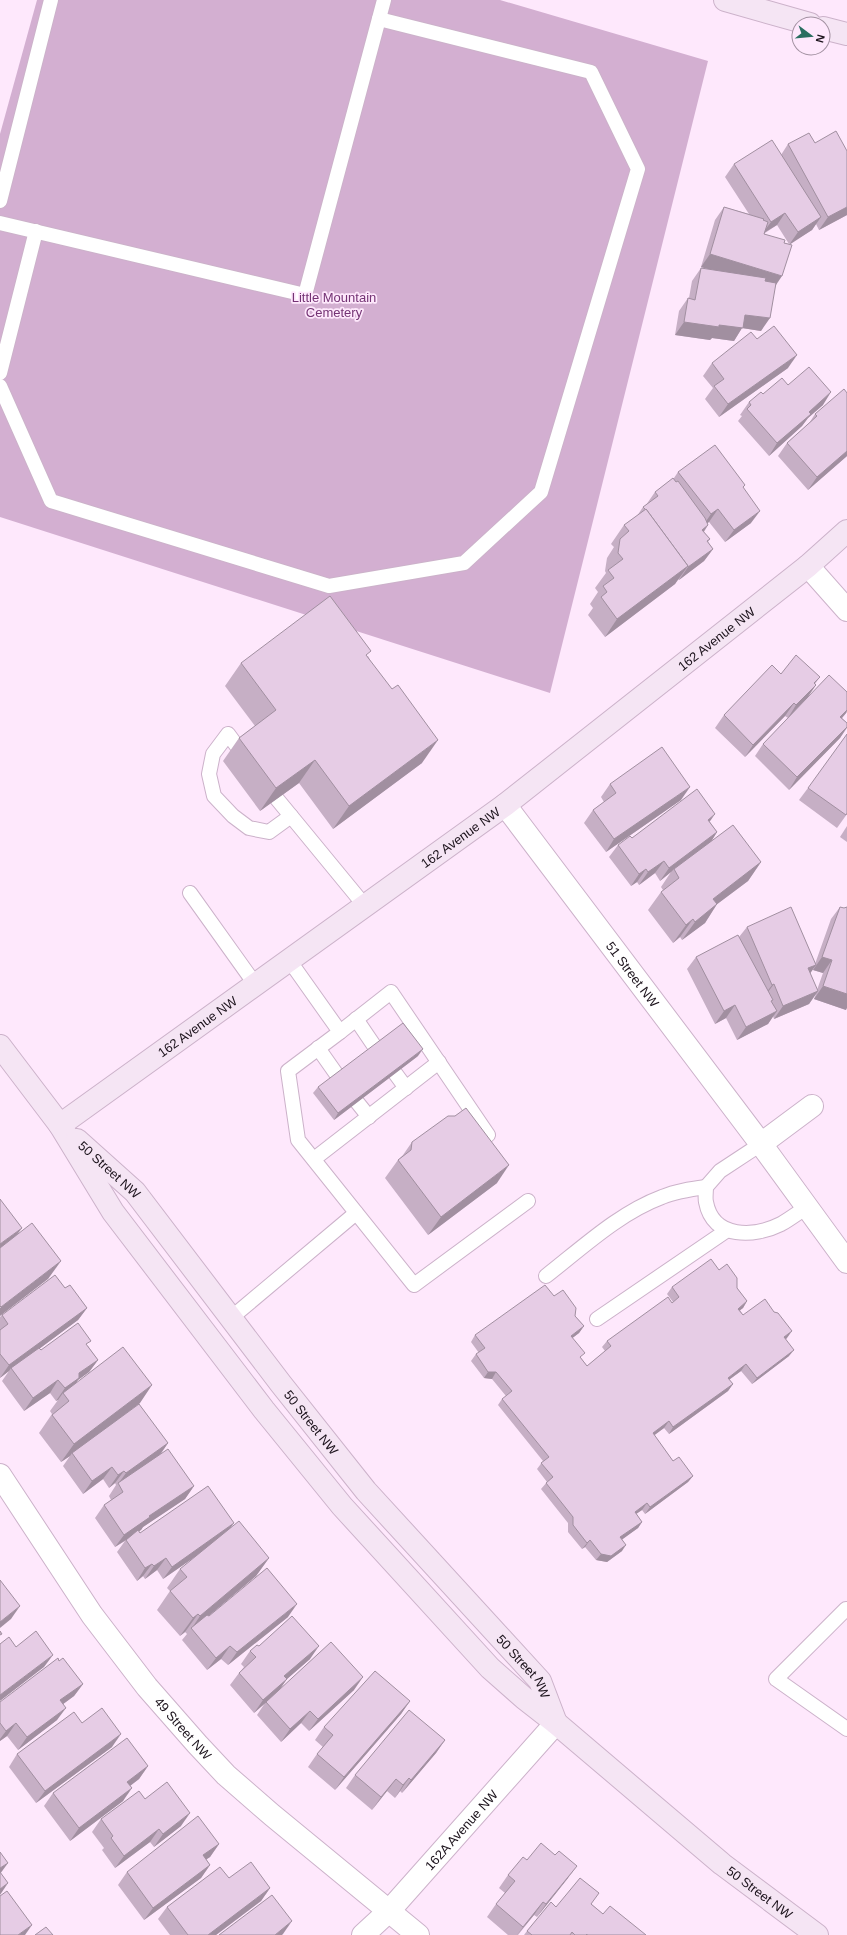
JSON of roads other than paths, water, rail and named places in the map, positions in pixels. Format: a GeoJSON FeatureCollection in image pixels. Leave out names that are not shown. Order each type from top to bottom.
{"type":"FeatureCollection","features":[{"type":"Feature","properties":{"kind":"main road"},"geometry":{"type":"LineString","coordinates":[[725,0],[757,4],[791,17]]}},
{"type":"Feature","properties":{"kind":"main road"},"geometry":{"type":"LineString","coordinates":[[831,30],[847,34]]}},
{"type":"Feature","properties":{"kind":"main road","name":"162 Avenue NW"},"geometry":{"type":"LineString","coordinates":[[60,1125],[506,805],[808,566],[847,531]]}},
{"type":"Feature","properties":{"kind":"main road","name":"50 Street NW"},"geometry":{"type":"LineString","coordinates":[[0,1046],[60,1125],[113,1212],[264,1410],[342,1506],[490,1668],[722,1864],[817,1935]]}},
{"type":"Feature","properties":{"kind":"main road","name":"50 Street NW"},"geometry":{"type":"LineString","coordinates":[[60,1125],[134,1192],[366,1491],[540,1681],[556,1723]]}},
{"type":"Feature","properties":{"kind":"street"},"geometry":{"type":"LineString","coordinates":[[808,566],[847,610]]}},
{"type":"Feature","properties":{"kind":"street","name":"51 Street NW"},"geometry":{"type":"LineString","coordinates":[[506,805],[761,1144],[847,1262]]}},
{"type":"Feature","properties":{"kind":"street"},"geometry":{"type":"LineString","coordinates":[[761,1144],[812,1106]]}},
{"type":"Feature","properties":{"kind":"street","name":"49 Street NW"},"geometry":{"type":"LineString","coordinates":[[0,1475],[92,1614],[147,1687],[197,1744],[226,1775],[272,1816],[418,1935]]}},
{"type":"Feature","properties":{"kind":"street","name":"162A Avenue NW"},"geometry":{"type":"LineString","coordinates":[[363,1935],[388,1911],[556,1723]]}},
{"type":"Feature","properties":{"kind":"lane"},"geometry":{"type":"LineString","coordinates":[[0,201],[51,0]]}},
{"type":"Feature","properties":{"kind":"lane"},"geometry":{"type":"LineString","coordinates":[[0,223],[305,295],[384,0]]}},
{"type":"Feature","properties":{"kind":"lane"},"geometry":{"type":"LineString","coordinates":[[0,386],[51,500],[329,586],[464,563],[541,492],[638,169],[591,72],[379,19]]}},
{"type":"Feature","properties":{"kind":"lane"},"geometry":{"type":"LineString","coordinates":[[0,373],[36,231]]}},
{"type":"Feature","properties":{"kind":"lane"},"geometry":{"type":"LineString","coordinates":[[239,748],[228,734],[213,754],[209,774],[214,796],[233,816],[249,828],[269,832],[291,816]]}},
{"type":"Feature","properties":{"kind":"lane"},"geometry":{"type":"LineString","coordinates":[[278,799],[365,906]]}},
{"type":"Feature","properties":{"kind":"lane"},"geometry":{"type":"LineString","coordinates":[[190,893],[256,984]]}},
{"type":"Feature","properties":{"kind":"lane"},"geometry":{"type":"LineString","coordinates":[[289,960],[340,1032]]}},
{"type":"Feature","properties":{"kind":"lane"},"geometry":{"type":"LineString","coordinates":[[488,1135],[391,992],[288,1071],[298,1140],[414,1285],[528,1202]]}},
{"type":"Feature","properties":{"kind":"lane"},"geometry":{"type":"LineString","coordinates":[[356,1019],[375,1047]]}},
{"type":"Feature","properties":{"kind":"lane"},"geometry":{"type":"LineString","coordinates":[[318,1048],[337,1075]]}},
{"type":"Feature","properties":{"kind":"lane"},"geometry":{"type":"LineString","coordinates":[[314,1159],[439,1062]]}},
{"type":"Feature","properties":{"kind":"lane"},"geometry":{"type":"LineString","coordinates":[[395,1073],[406,1088]]}},
{"type":"Feature","properties":{"kind":"lane"},"geometry":{"type":"LineString","coordinates":[[357,1102],[369,1117]]}},
{"type":"Feature","properties":{"kind":"lane"},"geometry":{"type":"LineString","coordinates":[[546,1276],[610,1226],[639,1208],[660,1197],[681,1190],[706,1187],[720,1172],[761,1144]]}},
{"type":"Feature","properties":{"kind":"lane"},"geometry":{"type":"LineString","coordinates":[[706,1187],[706,1202],[710,1212],[715,1221],[726,1231],[744,1233],[759,1232],[781,1224],[807,1207]]}},
{"type":"Feature","properties":{"kind":"lane"},"geometry":{"type":"LineString","coordinates":[[231,1318],[356,1213]]}},
{"type":"Feature","properties":{"kind":"lane"},"geometry":{"type":"LineString","coordinates":[[597,1319],[726,1231]]}},
{"type":"Feature","properties":{"kind":"lane"},"geometry":{"type":"LineString","coordinates":[[847,1609],[776,1679],[847,1729]]}},
{"type":"Feature","properties":{"kind":"park label","name":"Little Mountain Cemetery"},"geometry":{"type":"Point","coordinates":[334,304]}}]}
